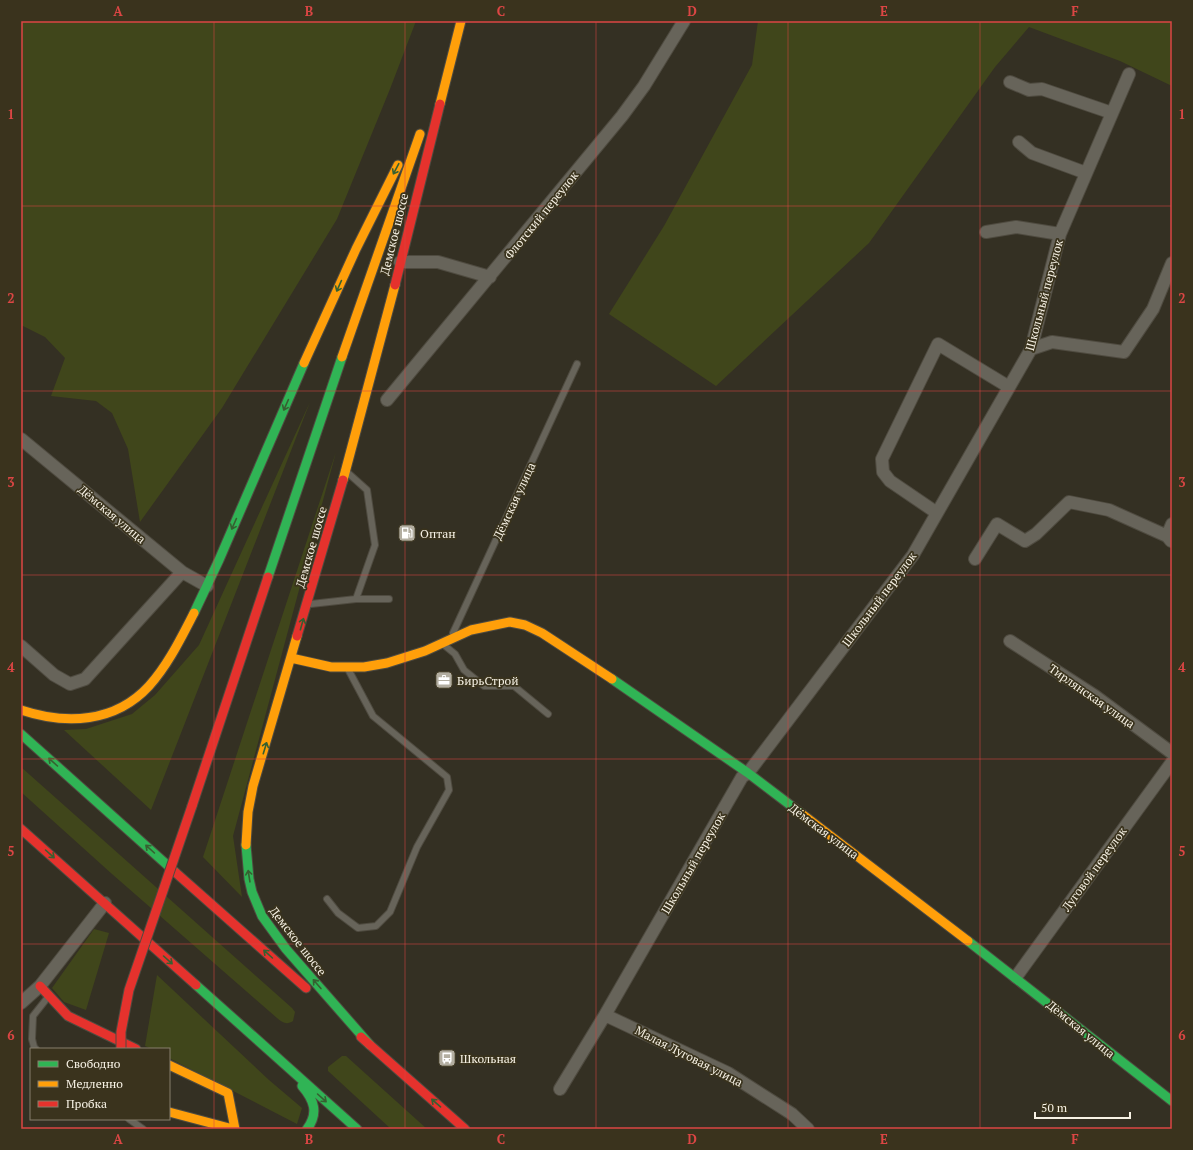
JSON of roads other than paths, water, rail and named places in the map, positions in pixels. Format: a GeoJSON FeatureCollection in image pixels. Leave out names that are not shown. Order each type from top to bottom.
{"type":"FeatureCollection","features":[{"type":"Feature","properties":{"kind":"main road","name":"Демское шоссе"},"geometry":{"type":"LineString","coordinates":[[433,96],[460,21]]}},
{"type":"Feature","properties":{"kind":"main road","name":"Демское шоссе"},"geometry":{"type":"LineString","coordinates":[[370,1045],[289,953],[270,928],[259,910],[252,892],[248,875],[248,811],[253,786],[346,471],[460,21]]}},
{"type":"Feature","properties":{"kind":"main road","name":"Демское шоссе"},"geometry":{"type":"LineString","coordinates":[[121,1048],[121,1032],[130,990],[319,425],[422,125],[370,217],[207,586]]}},
{"type":"Feature","properties":{"kind":"main road"},"geometry":{"type":"LineString","coordinates":[[21,710],[44,716],[79,719],[96,717],[115,711],[131,702],[145,691],[170,658],[207,586]]}},
{"type":"Feature","properties":{"kind":"main road","name":"Дёмская улица"},"geometry":{"type":"LineString","coordinates":[[291,658],[332,667],[364,667],[387,663],[425,651],[471,630],[504,623],[510,622],[525,625],[542,633],[658,710],[748,774],[1016,977],[1172,1101]]}},
{"type":"Feature","properties":{"kind":"main road"},"geometry":{"type":"LineString","coordinates":[[21,734],[465,1129]]}},
{"type":"Feature","properties":{"kind":"main road"},"geometry":{"type":"LineString","coordinates":[[21,828],[357,1129]]}},
{"type":"Feature","properties":{"kind":"main road"},"geometry":{"type":"LineString","coordinates":[[40,986],[68,1016],[134,1048]]}},
{"type":"Feature","properties":{"kind":"main road"},"geometry":{"type":"LineString","coordinates":[[262,1044],[306,1090],[311,1098],[314,1104],[314,1113],[310,1126],[307,1129]]}},
{"type":"Feature","properties":{"kind":"main road"},"geometry":{"type":"LineString","coordinates":[[170,1065],[228,1093],[234,1129],[170,1112]]}},
{"type":"Feature","properties":{"kind":"street","name":"Флотский переулок"},"geometry":{"type":"LineString","coordinates":[[387,400],[622,116],[644,86],[684,21]]}},
{"type":"Feature","properties":{"kind":"street","name":"Школьный переулок"},"geometry":{"type":"LineString","coordinates":[[560,1089],[605,1015],[742,778],[748,774],[913,555],[1031,349],[1060,234],[1129,74]]}},
{"type":"Feature","properties":{"kind":"street"},"geometry":{"type":"LineString","coordinates":[[1010,82],[1030,90],[1042,89],[1112,113]]}},
{"type":"Feature","properties":{"kind":"street"},"geometry":{"type":"LineString","coordinates":[[1019,142],[1032,153],[1086,173]]}},
{"type":"Feature","properties":{"kind":"street"},"geometry":{"type":"LineString","coordinates":[[986,232],[1016,227],[1060,234]]}},
{"type":"Feature","properties":{"kind":"street"},"geometry":{"type":"LineString","coordinates":[[400,262],[438,262],[490,277]]}},
{"type":"Feature","properties":{"kind":"street"},"geometry":{"type":"LineString","coordinates":[[1031,349],[1052,342],[1124,352],[1153,309],[1172,262]]}},
{"type":"Feature","properties":{"kind":"street"},"geometry":{"type":"LineString","coordinates":[[937,513],[890,481],[883,472],[882,459],[938,344],[1009,387]]}},
{"type":"Feature","properties":{"kind":"street","name":"Дёмская улица"},"geometry":{"type":"LineString","coordinates":[[21,439],[182,572],[207,586]]}},
{"type":"Feature","properties":{"kind":"street"},"geometry":{"type":"LineString","coordinates":[[975,559],[997,524],[1025,541],[1036,534],[1069,502],[1109,510],[1169,539],[1172,524]]}},
{"type":"Feature","properties":{"kind":"street"},"geometry":{"type":"LineString","coordinates":[[21,646],[54,675],[70,684],[85,679],[182,572]]}},
{"type":"Feature","properties":{"kind":"street","name":"Тирлянская улица"},"geometry":{"type":"LineString","coordinates":[[1010,641],[1095,696],[1172,753]]}},
{"type":"Feature","properties":{"kind":"street","name":"Луговой переулок"},"geometry":{"type":"LineString","coordinates":[[1016,977],[1172,762]]}},
{"type":"Feature","properties":{"kind":"street"},"geometry":{"type":"LineString","coordinates":[[21,1003],[40,986],[105,903]]}},
{"type":"Feature","properties":{"kind":"street","name":"Малая Луговая улица"},"geometry":{"type":"LineString","coordinates":[[605,1015],[728,1073],[792,1114],[808,1129]]}},
{"type":"Feature","properties":{"kind":"lane","name":"Дёмская улица"},"geometry":{"type":"LineString","coordinates":[[451,638],[577,364]]}},
{"type":"Feature","properties":{"kind":"lane"},"geometry":{"type":"LineString","coordinates":[[346,471],[367,490],[375,545],[356,599]]}},
{"type":"Feature","properties":{"kind":"lane"},"geometry":{"type":"LineString","coordinates":[[307,604],[356,599],[389,599]]}},
{"type":"Feature","properties":{"kind":"lane"},"geometry":{"type":"LineString","coordinates":[[443,644],[455,654],[464,670],[484,686],[514,686],[548,714]]}},
{"type":"Feature","properties":{"kind":"lane"},"geometry":{"type":"LineString","coordinates":[[327,899],[338,912],[358,928],[376,926],[390,912],[417,847],[449,790],[447,777],[373,716],[354,678],[347,668]]}},
{"type":"Feature","properties":{"kind":"lane"},"geometry":{"type":"LineString","coordinates":[[35,1048],[32,1039],[33,1016],[49,995]]}},
{"type":"Feature","properties":{"kind":"lane"},"geometry":{"type":"LineString","coordinates":[[130,1120],[143,1129]]}},
{"type":"Feature","properties":{"kind":"place","name":"Оптан"},"geometry":{"type":"Point","coordinates":[407,533]}},
{"type":"Feature","properties":{"kind":"place","name":"БирьСтрой"},"geometry":{"type":"Point","coordinates":[444,680]}},
{"type":"Feature","properties":{"kind":"place","name":"Школьная"},"geometry":{"type":"Point","coordinates":[447,1058]}}]}
